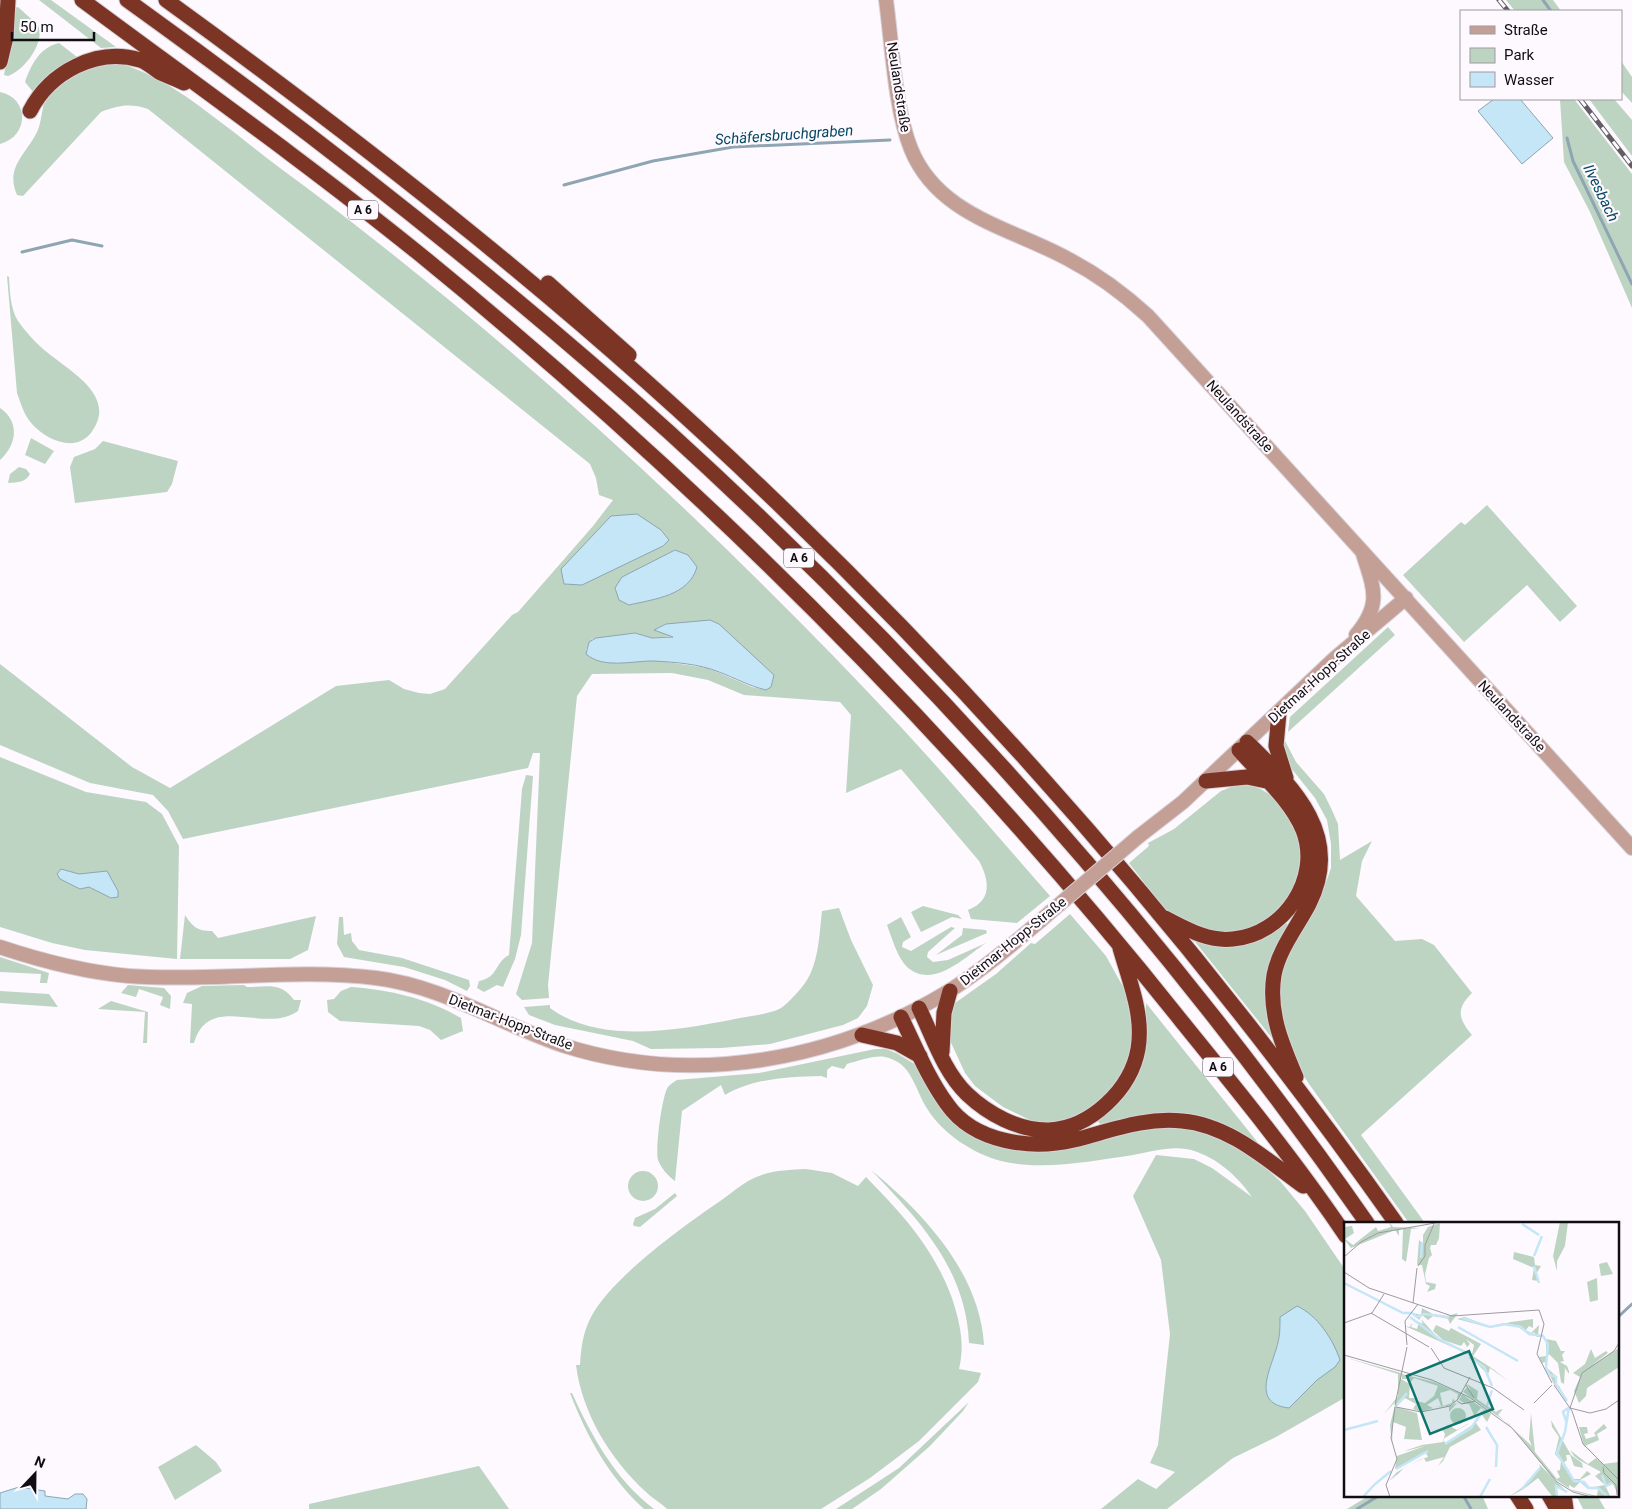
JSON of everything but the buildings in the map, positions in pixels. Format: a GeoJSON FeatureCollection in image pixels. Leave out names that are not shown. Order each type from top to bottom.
{"type":"FeatureCollection","features":[{"type":"Feature","properties":{"kind":"highway"},"geometry":{"type":"LineString","coordinates":[[0,62],[6,37],[8,0]]}},
{"type":"Feature","properties":{"kind":"highway","name":"A 6"},"geometry":{"type":"LineString","coordinates":[[82,0],[348,197],[431,264],[598,407],[676,477],[863,659],[996,800],[1117,940],[1220,1069],[1344,1233]]}},
{"type":"Feature","properties":{"kind":"highway","name":"A 6"},"geometry":{"type":"LineString","coordinates":[[127,0],[254,93],[446,242],[668,432],[783,542],[884,642],[967,730],[1107,887],[1223,1030],[1366,1222]]}},
{"type":"Feature","properties":{"kind":"highway"},"geometry":{"type":"LineString","coordinates":[[166,0],[346,134],[453,219],[560,308],[680,412],[768,493],[927,655],[1056,794],[1161,916],[1247,1022],[1306,1099],[1395,1222]]}},
{"type":"Feature","properties":{"kind":"highway","name":"A 6"},"geometry":{"type":"LineString","coordinates":[[30,111],[34,103],[55,81],[84,62],[106,56],[142,61],[160,72],[213,96]]}},
{"type":"Feature","properties":{"kind":"highway"},"geometry":{"type":"LineString","coordinates":[[548,283],[640,366],[680,412]]}},
{"type":"Feature","properties":{"kind":"highway"},"geometry":{"type":"LineString","coordinates":[[1279,713],[1276,746],[1288,784]]}},
{"type":"Feature","properties":{"kind":"highway"},"geometry":{"type":"LineString","coordinates":[[1161,916],[1207,938],[1233,939],[1269,928],[1286,914],[1299,896],[1307,857],[1306,842],[1295,815],[1266,781],[1243,746]]}},
{"type":"Feature","properties":{"kind":"highway"},"geometry":{"type":"LineString","coordinates":[[1243,746],[1288,784],[1310,813],[1317,830],[1321,863],[1318,882],[1310,903],[1280,955],[1274,974],[1273,995],[1277,1031],[1306,1099]]}},
{"type":"Feature","properties":{"kind":"highway"},"geometry":{"type":"LineString","coordinates":[[1206,781],[1247,776],[1266,781]]}},
{"type":"Feature","properties":{"kind":"highway"},"geometry":{"type":"LineString","coordinates":[[919,1008],[954,1078],[966,1094],[1002,1119],[1024,1127],[1050,1130],[1078,1122],[1095,1114],[1114,1097],[1125,1082],[1138,1049],[1137,1011],[1117,940]]}},
{"type":"Feature","properties":{"kind":"highway"},"geometry":{"type":"LineString","coordinates":[[942,1056],[943,1021],[950,991]]}},
{"type":"Feature","properties":{"kind":"highway"},"geometry":{"type":"LineString","coordinates":[[901,1017],[948,1106],[964,1121],[984,1133],[1025,1144],[1050,1144],[1153,1120],[1200,1124],[1226,1134],[1248,1146],[1316,1196]]}},
{"type":"Feature","properties":{"kind":"highway"},"geometry":{"type":"LineString","coordinates":[[862,1035],[897,1043],[920,1056]]}},
{"type":"Feature","properties":{"kind":"highway"},"geometry":{"type":"LineString","coordinates":[[1518,1496],[1526,1509]]}},
{"type":"Feature","properties":{"kind":"highway"},"geometry":{"type":"LineString","coordinates":[[1550,1496],[1557,1509]]}},
{"type":"Feature","properties":{"kind":"highway"},"geometry":{"type":"LineString","coordinates":[[1564,1496],[1566,1509]]}},
{"type":"Feature","properties":{"kind":"street","name":"Neulandstraße"},"geometry":{"type":"LineString","coordinates":[[886,0],[900,108],[907,139],[928,179],[952,202],[970,214],[1069,259],[1127,297],[1167,336],[1632,848]]}},
{"type":"Feature","properties":{"kind":"street"},"geometry":{"type":"LineString","coordinates":[[1335,658],[1372,611],[1374,589],[1362,550]]}},
{"type":"Feature","properties":{"kind":"street","name":"Dietmar-Hopp-Straße"},"geometry":{"type":"LineString","coordinates":[[0,947],[52,963],[88,971],[129,976],[179,978],[316,975],[378,978],[443,996],[565,1046],[605,1056],[652,1063],[709,1065],[757,1061],[809,1052],[862,1035],[919,1008],[950,991],[1004,951],[1138,837],[1183,802],[1335,658],[1406,598]]}},
{"type":"Feature","properties":{"kind":"green space"},"geometry":{"type":"Polygon","coordinates":[[[39,0],[51,0],[116,47],[101,48],[39,0]]]}},
{"type":"Feature","properties":{"kind":"green space"},"geometry":{"type":"Polygon","coordinates":[[[1506,0],[1553,0],[1560,10],[1514,10],[1506,0]]]}},
{"type":"Feature","properties":{"kind":"green space"},"geometry":{"type":"Polygon","coordinates":[[[18,7],[38,25],[39,39],[27,62],[8,76],[4,75],[15,8],[18,7]]]}},
{"type":"Feature","properties":{"kind":"green space"},"geometry":{"type":"Polygon","coordinates":[[[59,43],[77,57],[34,93],[25,82],[30,69],[41,53],[52,45],[59,43]]]}},
{"type":"Feature","properties":{"kind":"green space"},"geometry":{"type":"Polygon","coordinates":[[[116,62],[164,83],[207,112],[393,255],[545,381],[690,515],[831,654],[899,725],[1050,896],[1017,923],[971,919],[968,910],[982,901],[987,889],[985,875],[979,861],[901,769],[846,793],[851,715],[840,702],[744,695],[708,680],[672,673],[592,674],[577,696],[548,985],[549,998],[522,1000],[516,994],[532,943],[540,753],[533,753],[528,768],[183,839],[168,811],[153,795],[90,783],[0,745],[0,664],[132,767],[170,788],[336,686],[389,680],[404,689],[419,693],[430,694],[445,689],[512,615],[518,612],[593,526],[613,500],[599,495],[596,478],[590,464],[148,109],[124,106],[101,112],[23,196],[17,195],[13,177],[15,169],[38,131],[47,98],[63,81],[83,68],[116,62]],[[666,624],[655,630],[674,636],[652,638],[635,633],[592,639],[586,650],[708,668],[752,687],[766,690],[666,624]]]}},
{"type":"Feature","properties":{"kind":"green space"},"geometry":{"type":"Polygon","coordinates":[[[1622,62],[1632,77],[1632,103],[1622,92],[1622,62]]]}},
{"type":"Feature","properties":{"kind":"green space"},"geometry":{"type":"Polygon","coordinates":[[[0,92],[10,96],[17,102],[21,109],[22,118],[21,126],[16,134],[10,140],[0,144],[0,92]]]}},
{"type":"Feature","properties":{"kind":"green space"},"geometry":{"type":"Polygon","coordinates":[[[1560,100],[1575,100],[1632,174],[1632,308],[1590,212],[1564,162],[1560,100]]]}},
{"type":"Feature","properties":{"kind":"green space"},"geometry":{"type":"Polygon","coordinates":[[[1590,100],[1615,100],[1632,120],[1632,156],[1590,100]]]}},
{"type":"Feature","properties":{"kind":"green space"},"geometry":{"type":"Polygon","coordinates":[[[7,276],[9,277],[13,311],[21,325],[40,346],[86,383],[99,405],[99,417],[93,430],[79,442],[71,443],[54,440],[32,424],[23,409],[17,393],[7,276]]]}},
{"type":"Feature","properties":{"kind":"green space"},"geometry":{"type":"Polygon","coordinates":[[[0,408],[11,420],[14,434],[10,448],[0,460],[0,408]]]}},
{"type":"Feature","properties":{"kind":"green space"},"geometry":{"type":"Polygon","coordinates":[[[31,438],[54,451],[45,464],[25,455],[31,438]]]}},
{"type":"Feature","properties":{"kind":"green space"},"geometry":{"type":"Polygon","coordinates":[[[103,441],[178,461],[172,484],[167,492],[75,503],[70,467],[74,457],[95,449],[103,441]]]}},
{"type":"Feature","properties":{"kind":"green space"},"geometry":{"type":"Polygon","coordinates":[[[19,467],[26,469],[30,474],[28,477],[21,482],[8,483],[10,474],[19,467]]]}},
{"type":"Feature","properties":{"kind":"green space"},"geometry":{"type":"Polygon","coordinates":[[[1487,505],[1577,606],[1560,622],[1527,585],[1464,642],[1403,575],[1461,522],[1465,525],[1487,505]]]}},
{"type":"Feature","properties":{"kind":"green space"},"geometry":{"type":"Polygon","coordinates":[[[1388,627],[1395,635],[1288,732],[1290,717],[1388,627]]]}},
{"type":"Feature","properties":{"kind":"green space"},"geometry":{"type":"Polygon","coordinates":[[[1281,733],[1296,762],[1324,794],[1331,808],[1338,824],[1340,860],[1372,841],[1362,861],[1356,896],[1395,941],[1422,939],[1434,945],[1472,993],[1463,1004],[1461,1014],[1464,1024],[1472,1035],[1361,1135],[1424,1222],[1408,1222],[1309,1084],[1292,1058],[1283,1037],[1278,984],[1288,950],[1311,916],[1331,868],[1331,844],[1327,820],[1315,798],[1287,763],[1281,733]]]}},
{"type":"Feature","properties":{"kind":"green space"},"geometry":{"type":"Polygon","coordinates":[[[0,757],[86,792],[146,802],[162,814],[179,846],[177,959],[85,950],[52,943],[0,927],[0,757]]]}},
{"type":"Feature","properties":{"kind":"green space"},"geometry":{"type":"Polygon","coordinates":[[[526,775],[533,776],[521,935],[515,959],[503,987],[497,985],[484,992],[477,988],[479,981],[490,976],[504,958],[509,955],[522,789],[526,775]]]}},
{"type":"Feature","properties":{"kind":"green space"},"geometry":{"type":"Polygon","coordinates":[[[1241,783],[1258,788],[1272,796],[1284,808],[1292,822],[1298,838],[1301,855],[1296,889],[1290,899],[1267,924],[1243,932],[1217,933],[1204,931],[1192,927],[1170,913],[1129,863],[1149,846],[1148,843],[1174,829],[1221,791],[1241,783]]]}},
{"type":"Feature","properties":{"kind":"green space"},"geometry":{"type":"Polygon","coordinates":[[[923,906],[958,915],[962,919],[952,917],[921,932],[911,912],[923,906]]]}},
{"type":"Feature","properties":{"kind":"green space"},"geometry":{"type":"Polygon","coordinates":[[[839,908],[851,940],[873,985],[867,1006],[858,1018],[843,1025],[770,1044],[721,1048],[651,1049],[633,1041],[555,1025],[529,1015],[524,1007],[550,1005],[550,1008],[570,1020],[592,1027],[640,1032],[690,1027],[772,1012],[787,1003],[808,979],[815,961],[822,911],[839,908]]]}},
{"type":"Feature","properties":{"kind":"green space"},"geometry":{"type":"Polygon","coordinates":[[[1070,914],[1106,956],[1127,994],[1131,1008],[1133,1049],[1115,1089],[1081,1117],[1053,1123],[1032,1121],[1003,1107],[975,1086],[965,1073],[947,1034],[955,1003],[996,974],[1031,943],[1035,944],[1070,914]]]}},
{"type":"Feature","properties":{"kind":"green space"},"geometry":{"type":"Polygon","coordinates":[[[185,915],[196,928],[212,931],[218,938],[316,916],[308,950],[290,959],[180,959],[185,915]]]}},
{"type":"Feature","properties":{"kind":"green space"},"geometry":{"type":"Polygon","coordinates":[[[339,917],[343,917],[344,935],[351,933],[352,941],[359,950],[402,958],[469,980],[470,986],[467,991],[445,980],[404,967],[344,957],[337,944],[339,917]]]}},
{"type":"Feature","properties":{"kind":"green space"},"geometry":{"type":"Polygon","coordinates":[[[901,917],[911,937],[903,942],[902,947],[911,951],[951,927],[955,928],[928,952],[927,957],[933,962],[948,960],[986,943],[948,969],[927,975],[917,973],[907,967],[900,958],[887,925],[901,917]]]}},
{"type":"Feature","properties":{"kind":"green space"},"geometry":{"type":"Polygon","coordinates":[[[1284,922],[1289,925],[1280,945],[1272,1038],[1192,938],[1203,944],[1214,945],[1284,922]]]}},
{"type":"Feature","properties":{"kind":"green space"},"geometry":{"type":"Polygon","coordinates":[[[963,928],[986,930],[987,933],[936,955],[962,935],[963,928]]]}},
{"type":"Feature","properties":{"kind":"green space"},"geometry":{"type":"Polygon","coordinates":[[[0,957],[49,973],[47,983],[40,983],[41,974],[0,972],[0,957]]]}},
{"type":"Feature","properties":{"kind":"green space"},"geometry":{"type":"Polygon","coordinates":[[[128,985],[164,988],[171,996],[170,1009],[160,1005],[163,997],[139,989],[136,997],[121,993],[128,985]]]}},
{"type":"Feature","properties":{"kind":"green space"},"geometry":{"type":"Polygon","coordinates":[[[244,985],[247,987],[268,986],[284,990],[294,1000],[301,1000],[298,1011],[285,1017],[270,1019],[225,1016],[212,1019],[201,1028],[194,1043],[190,1043],[192,1004],[183,1003],[187,993],[202,986],[244,985]]]}},
{"type":"Feature","properties":{"kind":"green space"},"geometry":{"type":"Polygon","coordinates":[[[351,987],[380,990],[408,996],[435,1005],[461,1018],[463,1031],[441,1040],[430,1030],[419,1026],[340,1021],[328,1012],[327,1000],[334,999],[341,991],[351,987]]]}},
{"type":"Feature","properties":{"kind":"green space"},"geometry":{"type":"Polygon","coordinates":[[[0,991],[49,994],[58,1007],[0,1003],[0,991]]]}},
{"type":"Feature","properties":{"kind":"green space"},"geometry":{"type":"Polygon","coordinates":[[[111,1001],[148,1012],[147,1043],[143,1043],[145,1012],[98,1009],[111,1001]]]}},
{"type":"Feature","properties":{"kind":"green space"},"geometry":{"type":"Polygon","coordinates":[[[1146,1003],[1259,1144],[1221,1126],[1179,1115],[1146,1115],[1100,1124],[1097,1120],[1115,1104],[1146,1023],[1146,1003]]]}},
{"type":"Feature","properties":{"kind":"green space"},"geometry":{"type":"Polygon","coordinates":[[[875,1049],[886,1049],[913,1063],[979,1139],[999,1147],[1029,1152],[1053,1151],[1143,1128],[1178,1127],[1207,1133],[1248,1152],[1280,1181],[1305,1211],[1344,1268],[1344,1398],[1276,1437],[1233,1458],[1167,1509],[1101,1509],[1138,1479],[1156,1489],[1175,1472],[1150,1463],[1158,1445],[1170,1334],[1161,1260],[1133,1196],[1156,1155],[1194,1159],[1212,1168],[1252,1197],[1246,1189],[1232,1173],[1215,1161],[1196,1152],[1180,1148],[1050,1165],[1017,1164],[991,1158],[960,1142],[942,1127],[934,1119],[923,1102],[907,1071],[902,1065],[885,1057],[876,1057],[847,1064],[844,1069],[832,1066],[827,1070],[827,1078],[821,1076],[797,1077],[760,1082],[736,1089],[725,1095],[721,1085],[682,1111],[675,1181],[670,1177],[659,1163],[657,1154],[663,1100],[668,1087],[677,1080],[759,1073],[875,1049]]]}},
{"type":"Feature","properties":{"kind":"green space"},"geometry":{"type":"Polygon","coordinates":[[[806,1169],[832,1173],[858,1186],[866,1177],[916,1233],[936,1263],[952,1298],[962,1342],[959,1369],[981,1373],[978,1382],[919,1441],[870,1478],[821,1509],[667,1509],[646,1492],[621,1465],[591,1418],[579,1383],[576,1365],[580,1365],[583,1340],[588,1323],[601,1301],[632,1269],[670,1237],[742,1185],[767,1173],[806,1169]]]}},
{"type":"Feature","properties":{"kind":"green space"},"geometry":{"type":"Polygon","coordinates":[[[871,1170],[910,1206],[946,1247],[972,1294],[980,1319],[984,1345],[969,1343],[966,1316],[959,1292],[950,1269],[937,1248],[907,1208],[871,1170]]]}},
{"type":"Feature","properties":{"kind":"green space"},"geometry":{"type":"Polygon","coordinates":[[[643,1171],[649,1172],[657,1180],[657,1192],[649,1200],[643,1201],[637,1200],[629,1192],[628,1186],[629,1180],[637,1172],[643,1171]]]}},
{"type":"Feature","properties":{"kind":"green space"},"geometry":{"type":"Polygon","coordinates":[[[675,1193],[677,1196],[640,1227],[634,1226],[635,1218],[655,1209],[675,1193]]]}},
{"type":"Feature","properties":{"kind":"green space"},"geometry":{"type":"Polygon","coordinates":[[[570,1393],[572,1393],[596,1441],[616,1471],[654,1509],[644,1509],[620,1484],[592,1441],[570,1393]]]}},
{"type":"Feature","properties":{"kind":"green space"},"geometry":{"type":"Polygon","coordinates":[[[969,1402],[930,1446],[881,1489],[852,1509],[836,1509],[899,1468],[969,1402]]]}},
{"type":"Feature","properties":{"kind":"green space"},"geometry":{"type":"Polygon","coordinates":[[[196,1445],[216,1462],[222,1471],[175,1500],[158,1467],[196,1445]]]}},
{"type":"Feature","properties":{"kind":"green space"},"geometry":{"type":"Polygon","coordinates":[[[479,1466],[509,1509],[309,1509],[309,1504],[479,1466]]]}},
{"type":"Feature","properties":{"kind":"green space"},"geometry":{"type":"Polygon","coordinates":[[[1368,1496],[1482,1496],[1488,1509],[1347,1509],[1368,1496]]]}},
{"type":"Feature","properties":{"kind":"green space"},"geometry":{"type":"Polygon","coordinates":[[[1576,1496],[1598,1496],[1605,1509],[1583,1509],[1576,1496]]]}},
{"type":"Feature","properties":{"kind":"water"},"geometry":{"type":"Polygon","coordinates":[[[1493,100],[1521,100],[1553,138],[1522,164],[1478,111],[1493,100]]]}},
{"type":"Feature","properties":{"kind":"water"},"geometry":{"type":"Polygon","coordinates":[[[637,514],[661,530],[669,540],[663,546],[582,585],[564,584],[561,569],[611,516],[637,514]]]}},
{"type":"Feature","properties":{"kind":"water"},"geometry":{"type":"Polygon","coordinates":[[[675,550],[688,555],[697,567],[693,577],[687,584],[669,595],[649,601],[629,605],[619,600],[615,588],[622,577],[675,550]]]}},
{"type":"Feature","properties":{"kind":"water"},"geometry":{"type":"Polygon","coordinates":[[[710,620],[719,624],[774,675],[771,687],[766,690],[712,669],[695,665],[653,661],[609,663],[593,659],[586,654],[589,642],[596,638],[635,633],[652,638],[673,637],[654,630],[666,624],[710,620]]]}},
{"type":"Feature","properties":{"kind":"water"},"geometry":{"type":"Polygon","coordinates":[[[61,869],[79,874],[107,871],[118,891],[118,897],[111,898],[89,887],[80,889],[60,879],[57,874],[61,869]]]}},
{"type":"Feature","properties":{"kind":"water"},"geometry":{"type":"Polygon","coordinates":[[[1297,1306],[1318,1322],[1329,1336],[1340,1360],[1335,1367],[1317,1380],[1289,1408],[1276,1405],[1269,1398],[1266,1390],[1279,1337],[1280,1317],[1297,1306]]]}},
{"type":"Feature","properties":{"kind":"water"},"geometry":{"type":"Polygon","coordinates":[[[19,1487],[45,1491],[45,1496],[68,1499],[75,1494],[83,1494],[87,1499],[86,1509],[0,1509],[0,1493],[19,1487]]]}},
{"type":"Feature","properties":{"kind":"waterway","name":"Ilvesbach"},"geometry":{"type":"LineString","coordinates":[[1543,0],[1550,10]]}},
{"type":"Feature","properties":{"kind":"waterway","name":"Ilvesbach"},"geometry":{"type":"LineString","coordinates":[[1567,138],[1573,161],[1632,284]]}},
{"type":"Feature","properties":{"kind":"waterway","name":"Schäfersbruchgraben"},"geometry":{"type":"LineString","coordinates":[[564,185],[653,161],[733,147],[890,140]]}},
{"type":"Feature","properties":{"kind":"waterway","name":"Schäfersbruchgraben"},"geometry":{"type":"LineString","coordinates":[[22,252],[72,240],[102,246]]}},
{"type":"Feature","properties":{"kind":"waterway","name":"Ilvesbach"},"geometry":{"type":"LineString","coordinates":[[1620,1315],[1632,1304]]}},
{"type":"Feature","properties":{"kind":"waterway","name":"Ilvesbach"},"geometry":{"type":"LineString","coordinates":[[1357,1509],[1378,1496]]}},
{"type":"Feature","properties":{"kind":"waterway"},"geometry":{"type":"LineString","coordinates":[[1464,1496],[1471,1509]]}},
{"type":"Feature","properties":{"kind":"railway"},"geometry":{"type":"LineString","coordinates":[[1499,0],[1507,10]]}},
{"type":"Feature","properties":{"kind":"railway"},"geometry":{"type":"LineString","coordinates":[[1581,100],[1632,166]]}}]}
